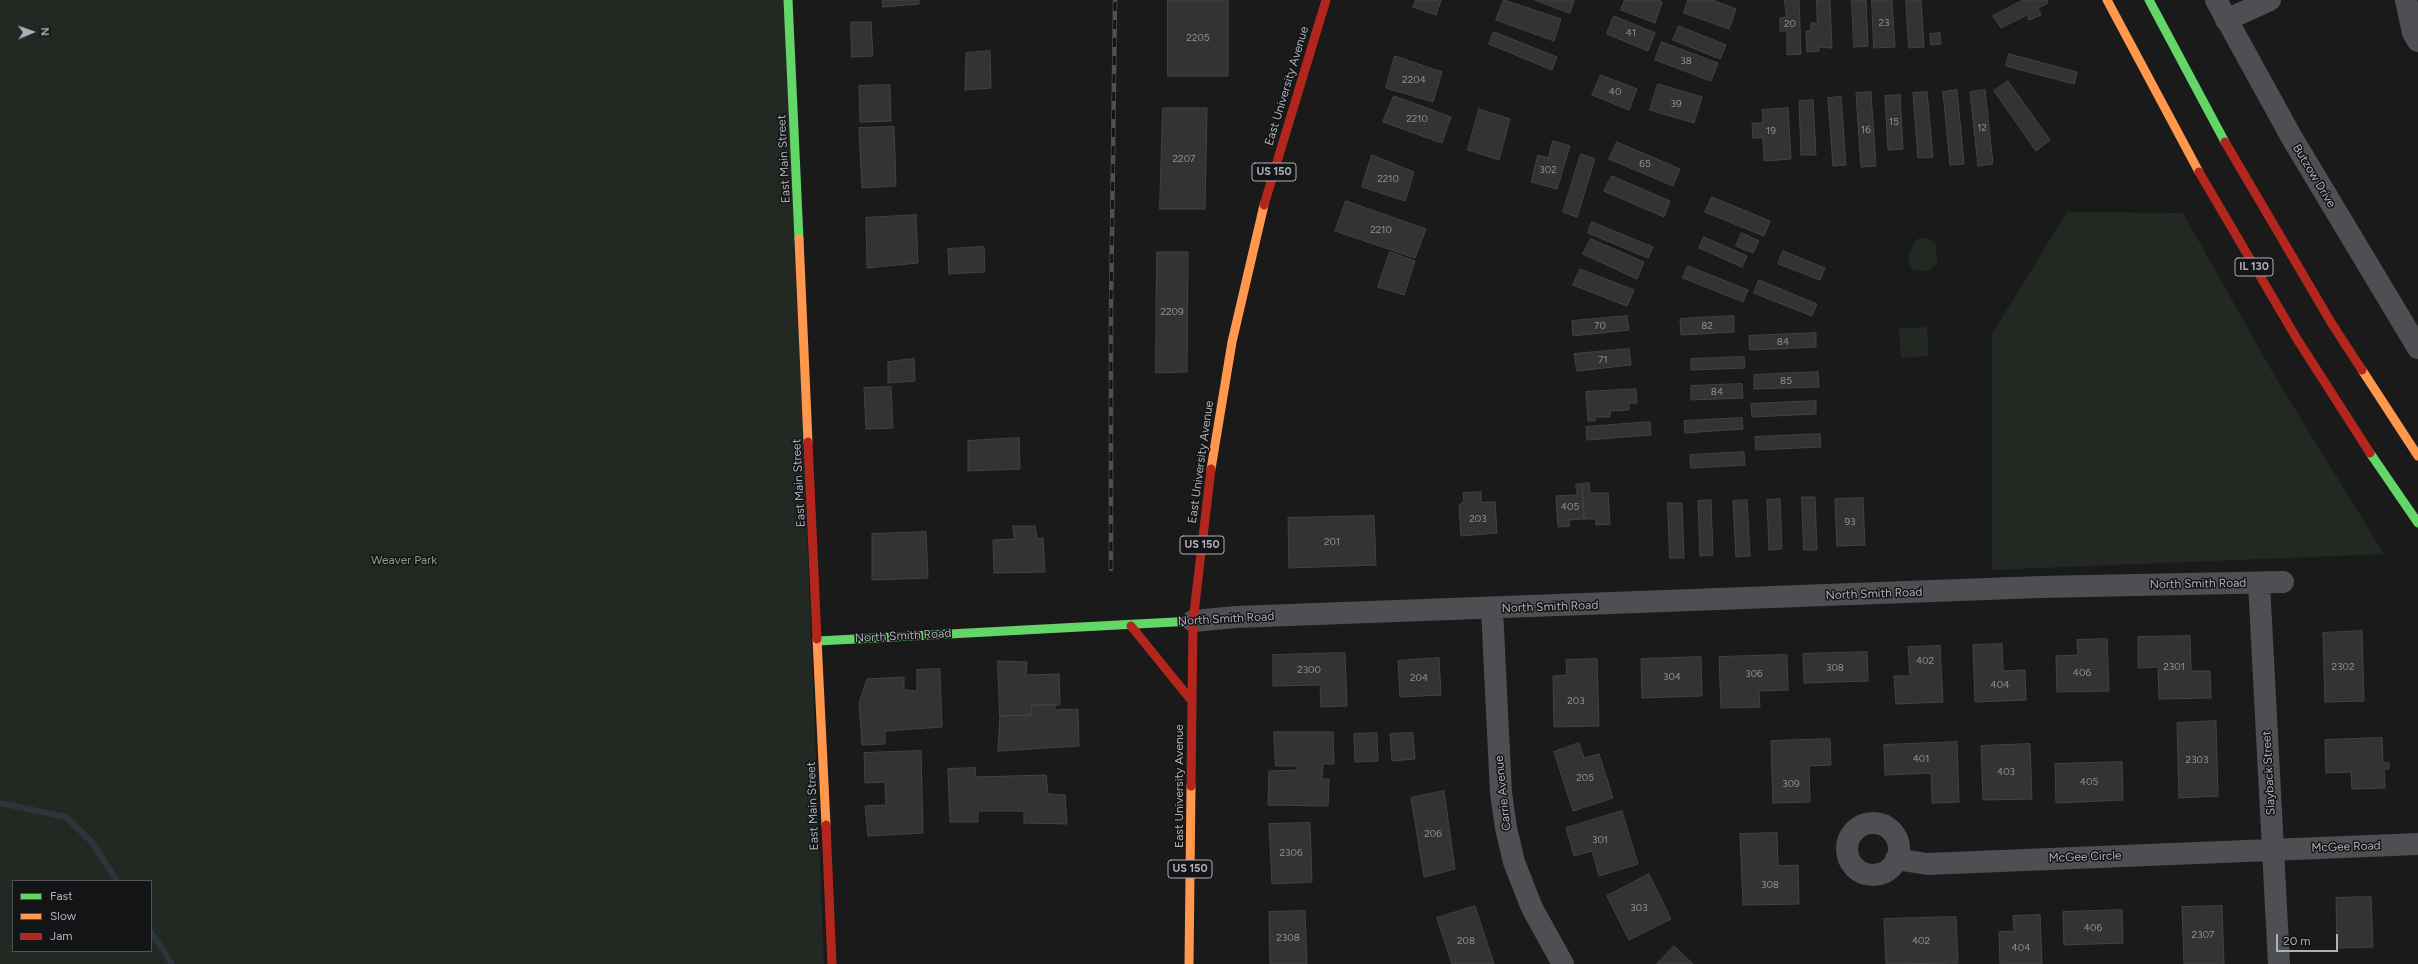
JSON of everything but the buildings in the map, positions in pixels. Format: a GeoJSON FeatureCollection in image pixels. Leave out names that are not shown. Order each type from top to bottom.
{"type":"FeatureCollection","features":[{"type":"Feature","properties":{"kind":"main road","name":"East Main Street"},"geometry":{"type":"LineString","coordinates":[[788,0],[832,964]]}},
{"type":"Feature","properties":{"kind":"main road","name":"East University Avenue"},"geometry":{"type":"LineString","coordinates":[[1189,964],[1193,621],[1215,439],[1232,342],[1257,230],[1326,0]]}},
{"type":"Feature","properties":{"kind":"main road","name":"IL 130"},"geometry":{"type":"LineString","coordinates":[[2107,0],[2174,129],[2270,296],[2322,379],[2418,523]]}},
{"type":"Feature","properties":{"kind":"main road","name":"IL 130"},"geometry":{"type":"LineString","coordinates":[[2149,0],[2241,172],[2332,324],[2418,456]]}},
{"type":"Feature","properties":{"kind":"main road","name":"North Smith Road"},"geometry":{"type":"LineString","coordinates":[[818,641],[1131,626],[1193,621]]}},
{"type":"Feature","properties":{"kind":"main road"},"geometry":{"type":"LineString","coordinates":[[1131,626],[1154,652],[1192,700]]}},
{"type":"Feature","properties":{"kind":"street","name":"Butzow Drive"},"geometry":{"type":"LineString","coordinates":[[2216,0],[2292,138],[2418,348]]}},
{"type":"Feature","properties":{"kind":"street"},"geometry":{"type":"LineString","coordinates":[[2226,20],[2270,0]]}},
{"type":"Feature","properties":{"kind":"street"},"geometry":{"type":"LineString","coordinates":[[2406,0],[2413,33],[2418,42]]}},
{"type":"Feature","properties":{"kind":"street","name":"North Smith Road"},"geometry":{"type":"LineString","coordinates":[[1193,621],[1236,618],[2040,587],[2283,582]]}},
{"type":"Feature","properties":{"kind":"street","name":"Slayback Street"},"geometry":{"type":"LineString","coordinates":[[2259,583],[2279,964]]}},
{"type":"Feature","properties":{"kind":"street","name":"Carrie Avenue"},"geometry":{"type":"LineString","coordinates":[[1492,609],[1501,793],[1506,828],[1514,862],[1532,908],[1563,964]]}},
{"type":"Feature","properties":{"kind":"street","name":"McGee Road"},"geometry":{"type":"LineString","coordinates":[[2273,849],[2418,844]]}},
{"type":"Feature","properties":{"kind":"street","name":"McGee Circle"},"geometry":{"type":"LineString","coordinates":[[1896,859],[1927,864],[2273,849]]}},
{"type":"Feature","properties":{"kind":"green space","name":"Weaver Park"},"geometry":{"type":"Polygon","coordinates":[[[0,0],[786,0],[824,964],[0,964],[0,0]]]}},
{"type":"Feature","properties":{"kind":"green space"},"geometry":{"type":"Polygon","coordinates":[[[2067,212],[2183,213],[2277,380],[2384,554],[1992,570],[1992,334],[2067,212]]]}},
{"type":"Feature","properties":{"kind":"green space"},"geometry":{"type":"Polygon","coordinates":[[[1928,238],[1936,244],[1937,264],[1928,271],[1914,270],[1909,262],[1910,250],[1917,239],[1928,238]]]}},
{"type":"Feature","properties":{"kind":"green space"},"geometry":{"type":"Polygon","coordinates":[[[1927,327],[1929,356],[1901,358],[1899,329],[1927,327]]]}},
{"type":"Feature","properties":{"kind":"waterway"},"geometry":{"type":"LineString","coordinates":[[0,803],[66,817],[91,841],[116,880]]}},
{"type":"Feature","properties":{"kind":"waterway"},"geometry":{"type":"LineString","coordinates":[[152,934],[172,964]]}},
{"type":"Feature","properties":{"kind":"railway"},"geometry":{"type":"LineString","coordinates":[[1111,569],[1111,312],[1115,0]]}},
{"type":"Feature","properties":{"kind":"traffic: fast"},"geometry":{"type":"LineString","coordinates":[[788,0],[799,239]]}},
{"type":"Feature","properties":{"kind":"traffic: fast"},"geometry":{"type":"LineString","coordinates":[[2149,0],[2225,142]]}},
{"type":"Feature","properties":{"kind":"traffic: fast"},"geometry":{"type":"LineString","coordinates":[[2370,453],[2418,523]]}},
{"type":"Feature","properties":{"kind":"traffic: fast"},"geometry":{"type":"LineString","coordinates":[[818,641],[1193,621]]}},
{"type":"Feature","properties":{"kind":"traffic: slow"},"geometry":{"type":"LineString","coordinates":[[2107,0],[2199,172]]}},
{"type":"Feature","properties":{"kind":"traffic: slow"},"geometry":{"type":"LineString","coordinates":[[1211,469],[1232,342],[1264,205]]}},
{"type":"Feature","properties":{"kind":"traffic: slow"},"geometry":{"type":"LineString","coordinates":[[799,239],[808,442]]}},
{"type":"Feature","properties":{"kind":"traffic: slow"},"geometry":{"type":"LineString","coordinates":[[2362,370],[2418,456]]}},
{"type":"Feature","properties":{"kind":"traffic: slow"},"geometry":{"type":"LineString","coordinates":[[817,639],[826,825]]}},
{"type":"Feature","properties":{"kind":"traffic: slow"},"geometry":{"type":"LineString","coordinates":[[1189,964],[1191,786]]}},
{"type":"Feature","properties":{"kind":"traffic: jam"},"geometry":{"type":"LineString","coordinates":[[1264,205],[1326,0]]}},
{"type":"Feature","properties":{"kind":"traffic: jam"},"geometry":{"type":"LineString","coordinates":[[2225,142],[2332,324],[2362,370]]}},
{"type":"Feature","properties":{"kind":"traffic: jam"},"geometry":{"type":"LineString","coordinates":[[2199,172],[2297,339],[2370,453]]}},
{"type":"Feature","properties":{"kind":"traffic: jam"},"geometry":{"type":"LineString","coordinates":[[808,442],[817,639]]}},
{"type":"Feature","properties":{"kind":"traffic: jam"},"geometry":{"type":"LineString","coordinates":[[1191,786],[1193,621],[1211,469]]}},
{"type":"Feature","properties":{"kind":"traffic: jam"},"geometry":{"type":"LineString","coordinates":[[1131,626],[1191,700]]}},
{"type":"Feature","properties":{"kind":"traffic: jam"},"geometry":{"type":"LineString","coordinates":[[826,825],[832,964]]}}]}
